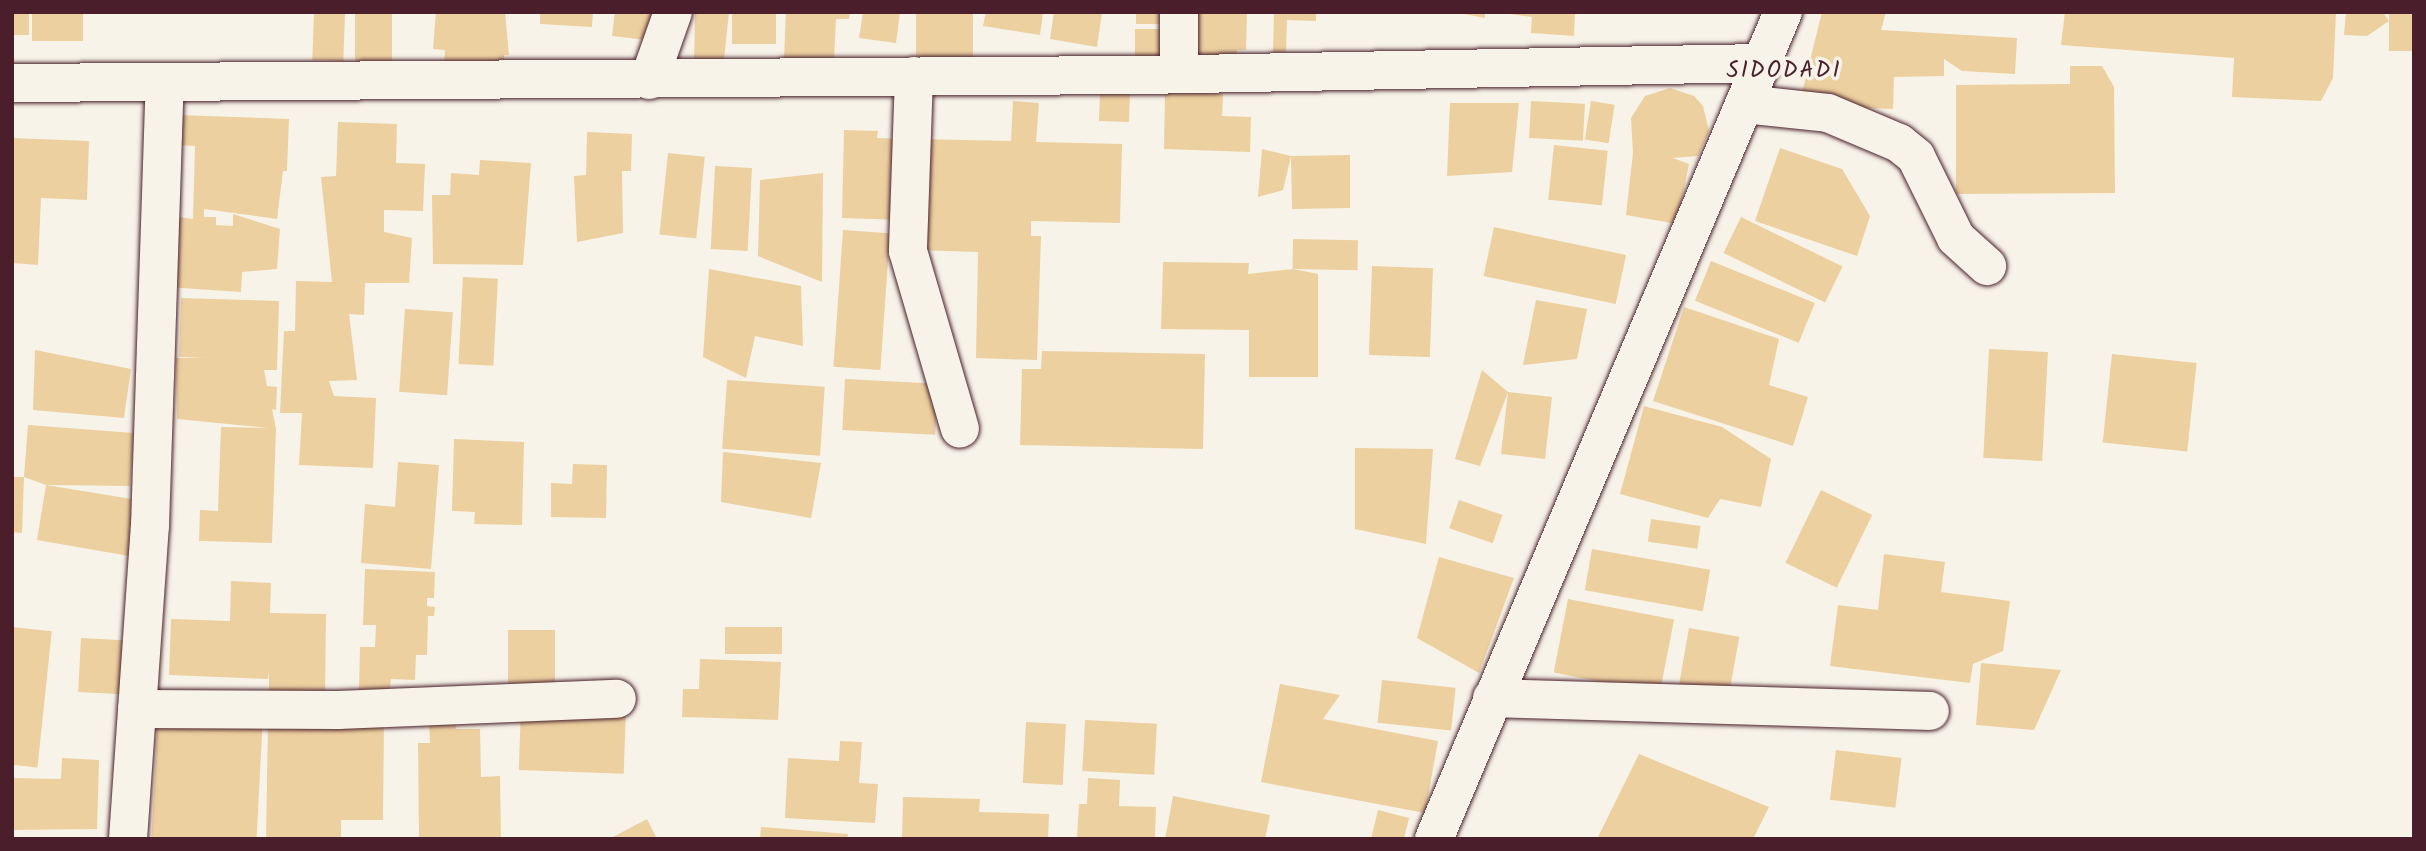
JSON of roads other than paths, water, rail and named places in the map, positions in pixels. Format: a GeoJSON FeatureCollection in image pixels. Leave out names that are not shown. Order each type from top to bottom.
{"type":"FeatureCollection","features":[{"type":"Feature","properties":{"kind":"street"},"geometry":{"type":"LineString","coordinates":[[649,80],[673,12]]}},
{"type":"Feature","properties":{"kind":"street"},"geometry":{"type":"LineString","coordinates":[[1179,12],[1179,73]]}},
{"type":"Feature","properties":{"kind":"street"},"geometry":{"type":"LineString","coordinates":[[1434,839],[1783,12]]}},
{"type":"Feature","properties":{"kind":"street"},"geometry":{"type":"LineString","coordinates":[[12,83],[649,80],[1763,63]]}},
{"type":"Feature","properties":{"kind":"street"},"geometry":{"type":"LineString","coordinates":[[914,75],[908,251],[960,429]]}},
{"type":"Feature","properties":{"kind":"street"},"geometry":{"type":"LineString","coordinates":[[128,839],[150,526],[165,84]]}},
{"type":"Feature","properties":{"kind":"street"},"geometry":{"type":"LineString","coordinates":[[1744,104],[1828,113],[1899,143],[1916,157],[1956,239],[1987,266]]}},
{"type":"Feature","properties":{"kind":"street"},"geometry":{"type":"LineString","coordinates":[[1492,698],[1930,711]]}},
{"type":"Feature","properties":{"kind":"street"},"geometry":{"type":"LineString","coordinates":[[137,709],[338,710],[617,699]]}},
{"type":"Feature","properties":{"kind":"district","name":"SIDODADI"},"geometry":{"type":"Point","coordinates":[1784,71]}}]}
